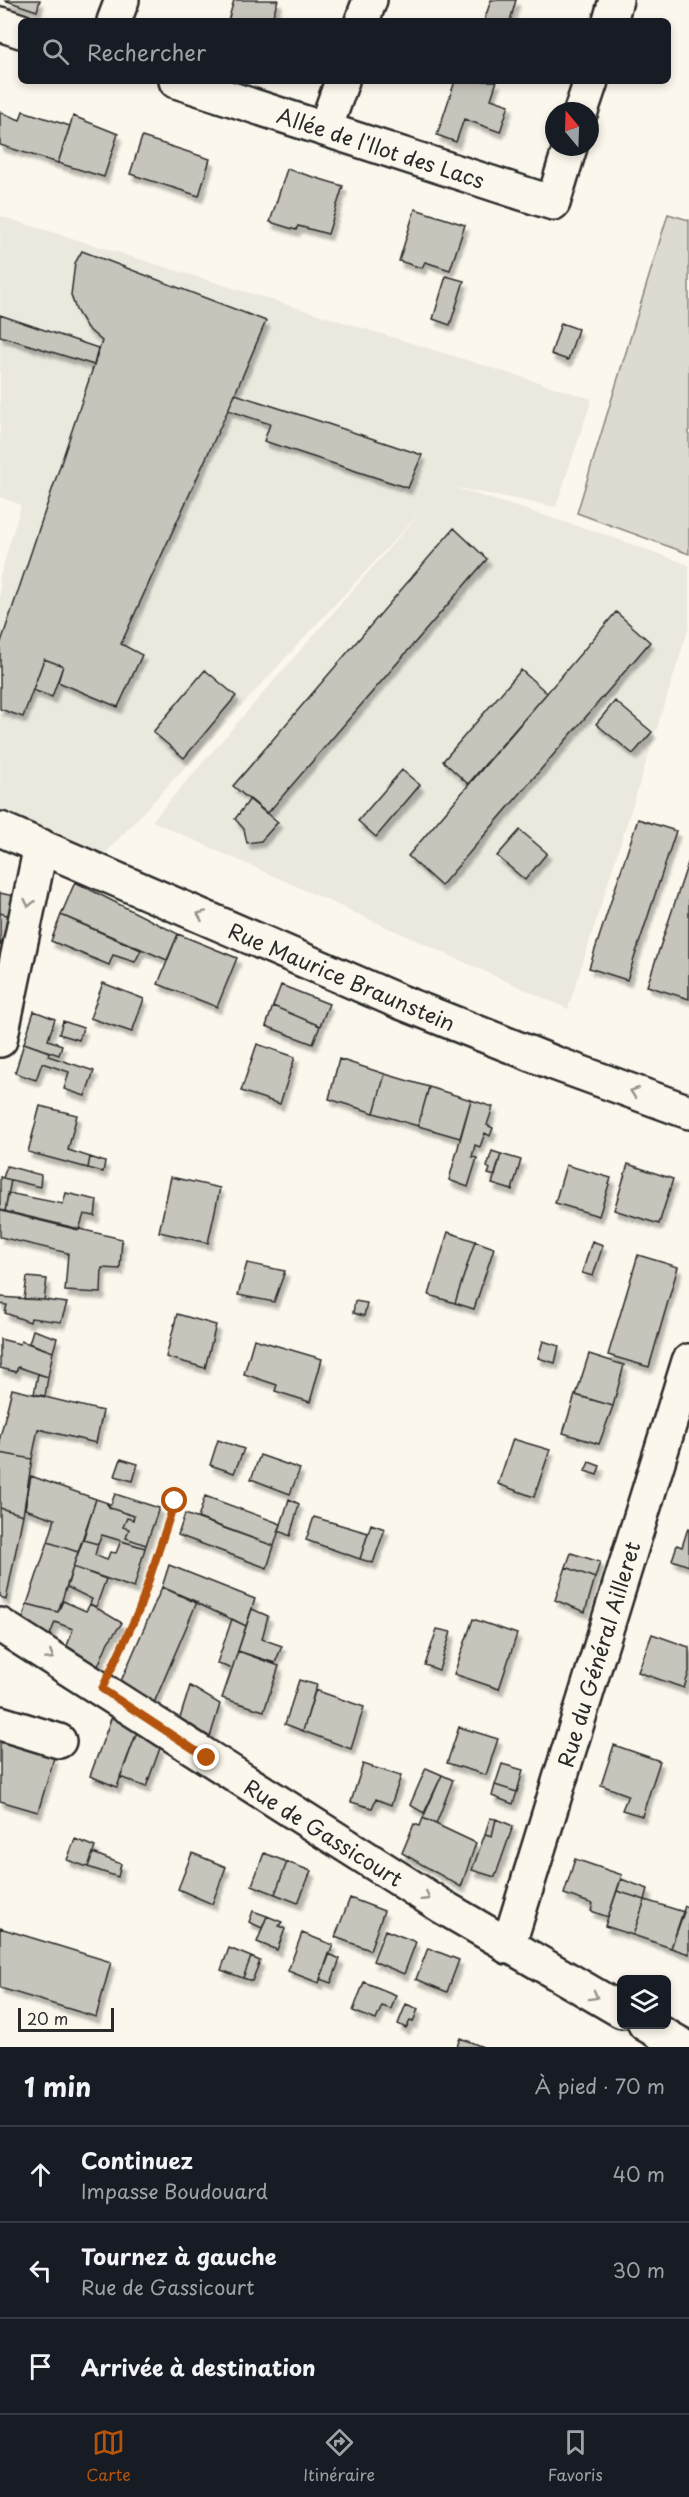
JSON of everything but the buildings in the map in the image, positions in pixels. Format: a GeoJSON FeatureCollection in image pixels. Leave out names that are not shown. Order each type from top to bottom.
{"type":"FeatureCollection","features":[{"type":"Feature","properties":{"kind":"street"},"geometry":{"type":"LineString","coordinates":[[115,18],[122,0]]}},
{"type":"Feature","properties":{"kind":"street"},"geometry":{"type":"LineString","coordinates":[[363,18],[370,0]]}},
{"type":"Feature","properties":{"kind":"street"},"geometry":{"type":"LineString","coordinates":[[611,18],[616,0]]}},
{"type":"Feature","properties":{"kind":"street"},"geometry":{"type":"LineString","coordinates":[[0,24],[18,30]]}},
{"type":"Feature","properties":{"kind":"street","name":"Allée de l'Ilot des Lacs"},"geometry":{"type":"LineString","coordinates":[[185,84],[553,202],[567,156]]}},
{"type":"Feature","properties":{"kind":"street"},"geometry":{"type":"LineString","coordinates":[[325,129],[341,84]]}},
{"type":"Feature","properties":{"kind":"street"},"geometry":{"type":"LineString","coordinates":[[584,102],[590,84]]}},
{"type":"Feature","properties":{"kind":"street","name":"Rue Maurice Braunstein"},"geometry":{"type":"LineString","coordinates":[[0,829],[398,1001],[554,1063],[689,1112]]}},
{"type":"Feature","properties":{"kind":"street"},"geometry":{"type":"LineString","coordinates":[[0,1040],[41,846]]}},
{"type":"Feature","properties":{"kind":"street","name":"Rue du Général Ailleret"},"geometry":{"type":"LineString","coordinates":[[508,1947],[689,1361]]}},
{"type":"Feature","properties":{"kind":"street","name":"Rue de Gassicourt"},"geometry":{"type":"LineString","coordinates":[[0,1625],[508,1947],[617,2009]]}},
{"type":"Feature","properties":{"kind":"street"},"geometry":{"type":"LineString","coordinates":[[0,1723],[59,1741]]}},
{"type":"Feature","properties":{"kind":"street"},"geometry":{"type":"LineString","coordinates":[[652,2029],[685,2047]]}},
{"type":"Feature","properties":{"kind":"path"},"geometry":{"type":"LineString","coordinates":[[102,1689],[139,1610],[175,1501]]}},
{"type":"Feature","properties":{"kind":"shaded area"},"geometry":{"type":"Polygon","coordinates":[[[668,214],[689,220],[689,554],[577,513],[668,214]]]}},
{"type":"Feature","properties":{"kind":"shaded area"},"geometry":{"type":"Polygon","coordinates":[[[0,216],[592,399],[556,507],[453,487],[606,535],[689,565],[689,627],[568,1009],[152,821],[424,508],[102,857],[0,810],[0,576],[21,505],[0,497],[0,216]]]}},
{"type":"Feature","properties":{"kind":"route"},"geometry":{"type":"LineString","coordinates":[[175,1501],[139,1610],[102,1689],[207,1758]]}}]}
